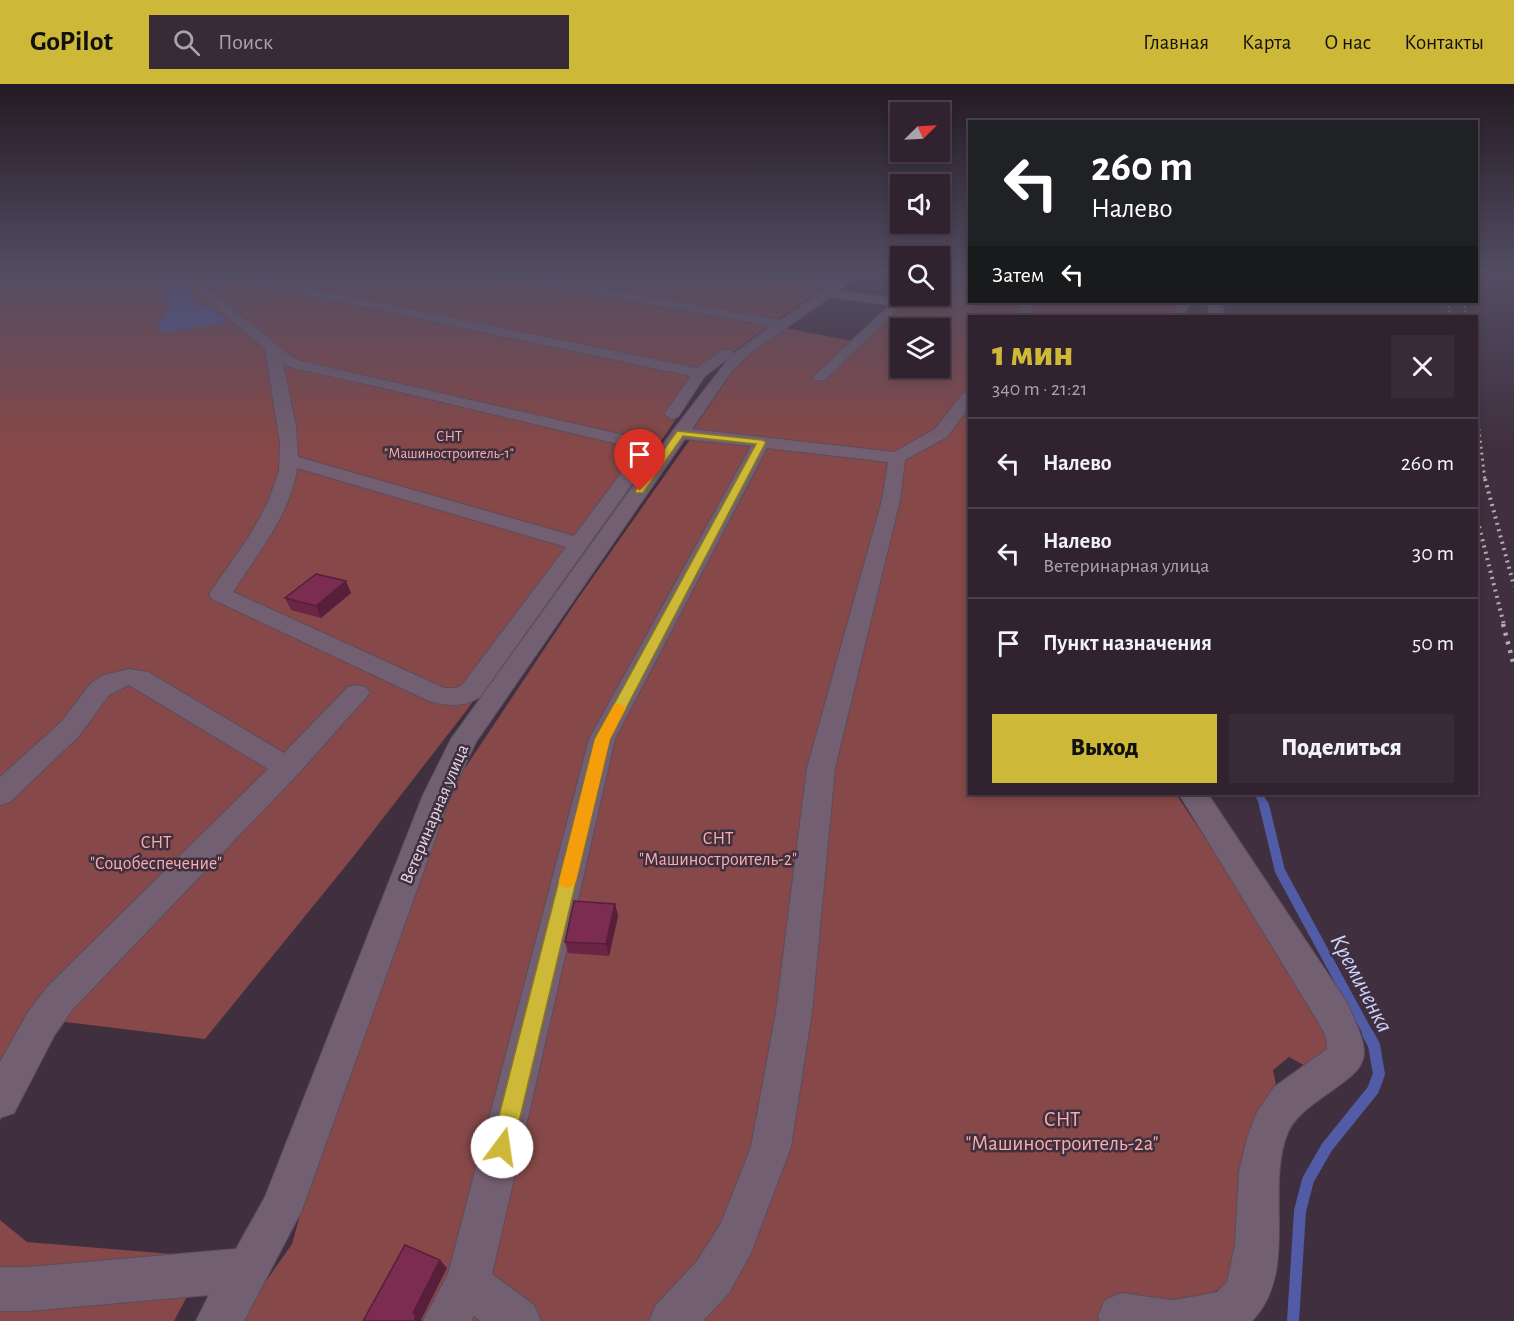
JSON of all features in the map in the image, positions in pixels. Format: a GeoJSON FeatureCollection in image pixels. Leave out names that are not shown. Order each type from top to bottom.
{"type":"FeatureCollection","features":[{"type":"Feature","properties":{"kind":"street"},"geometry":{"type":"LineString","coordinates":[[250,331],[288,361],[307,368],[375,381],[650,446]]}},
{"type":"Feature","properties":{"kind":"street"},"geometry":{"type":"LineString","coordinates":[[499,331],[700,373]]}},
{"type":"Feature","properties":{"kind":"street"},"geometry":{"type":"LineString","coordinates":[[272,348],[286,427],[288,471],[272,514],[220,594],[438,695],[451,698],[463,696],[471,691],[650,446],[700,373],[763,331]]}},
{"type":"Feature","properties":{"kind":"street","name":"Ветеринарная улица"},"geometry":{"type":"LineString","coordinates":[[219,1321],[281,1210],[451,764],[464,739],[680,433],[735,359],[766,331]]}},
{"type":"Feature","properties":{"kind":"street"},"geometry":{"type":"LineString","coordinates":[[820,377],[867,331]]}},
{"type":"Feature","properties":{"kind":"street"},"geometry":{"type":"LineString","coordinates":[[680,433],[897,458],[941,433],[968,397]]}},
{"type":"Feature","properties":{"kind":"street"},"geometry":{"type":"LineString","coordinates":[[446,1321],[468,1283],[602,739],[762,442]]}},
{"type":"Feature","properties":{"kind":"street"},"geometry":{"type":"LineString","coordinates":[[672,1321],[713,1277],[736,1238],[771,1147],[794,1012],[821,768],[891,500],[897,458]]}},
{"type":"Feature","properties":{"kind":"street"},"geometry":{"type":"LineString","coordinates":[[288,460],[578,543]]}},
{"type":"Feature","properties":{"kind":"street"},"geometry":{"type":"LineString","coordinates":[[0,794],[70,729],[100,689],[113,681],[129,677],[139,678],[287,768]]}},
{"type":"Feature","properties":{"kind":"street"},"geometry":{"type":"LineString","coordinates":[[0,1099],[41,1024],[60,998],[287,768],[357,693]]}},
{"type":"Feature","properties":{"kind":"street"},"geometry":{"type":"LineString","coordinates":[[1175,1321],[1208,1317],[1234,1307],[1249,1288],[1255,1258],[1259,1173],[1266,1140],[1275,1116],[1293,1097],[1335,1069],[1346,1057],[1344,1037],[1333,1013],[1194,795]]}},
{"type":"Feature","properties":{"kind":"street"},"geometry":{"type":"LineString","coordinates":[[0,1289],[28,1289],[249,1270]]}},
{"type":"Feature","properties":{"kind":"street"},"geometry":{"type":"LineString","coordinates":[[468,1283],[518,1321]]}},
{"type":"Feature","properties":{"kind":"street"},"geometry":{"type":"LineString","coordinates":[[1121,1316],[1168,1321]]}},
{"type":"Feature","properties":{"kind":"green space"},"geometry":{"type":"Polygon","coordinates":[[[0,331],[762,331],[708,371],[655,450],[466,711],[353,857],[205,1039],[57,1021],[0,1121],[0,331]]]}},
{"type":"Feature","properties":{"kind":"green space","name":"СНТ \"Машиностроитель-2\""},"geometry":{"type":"Polygon","coordinates":[[[781,331],[799,331],[852,341],[863,331],[890,331],[890,378],[950,378],[950,331],[968,331],[968,795],[1177,795],[1328,1024],[1328,1050],[1309,1068],[1289,1057],[1273,1070],[1277,1090],[1232,1284],[1206,1295],[1212,1321],[238,1321],[292,1244],[305,1197],[430,843],[463,771],[577,600],[691,438],[694,428],[739,362],[781,331]]]}},
{"type":"Feature","properties":{"kind":"green space"},"geometry":{"type":"Polygon","coordinates":[[[0,1220],[27,1242],[208,1257],[174,1321],[0,1321],[0,1220]]]}},
{"type":"Feature","properties":{"kind":"building"},"geometry":{"type":"Polygon","coordinates":[[[316,574],[346,581],[316,606],[285,598],[316,574]]]}},
{"type":"Feature","properties":{"kind":"building"},"geometry":{"type":"Polygon","coordinates":[[[574,901],[615,904],[606,944],[565,942],[574,901]]]}},
{"type":"Feature","properties":{"kind":"building"},"geometry":{"type":"Polygon","coordinates":[[[405,1245],[440,1260],[413,1313],[416,1316],[414,1321],[363,1321],[405,1245]]]}},
{"type":"Feature","properties":{"kind":"waterway","name":"Кремиченка"},"geometry":{"type":"LineString","coordinates":[[1259,795],[1265,807]]}},
{"type":"Feature","properties":{"kind":"waterway","name":"Кремиченка"},"geometry":{"type":"LineString","coordinates":[[1264,805],[1280,871],[1369,1035]]}},
{"type":"Feature","properties":{"kind":"waterway","name":"Кремиченка"},"geometry":{"type":"LineString","coordinates":[[1293,1321],[1300,1211],[1308,1180],[1327,1147],[1373,1090],[1379,1074],[1374,1045],[1368,1034]]}},
{"type":"Feature","properties":{"kind":"railway"},"geometry":{"type":"LineString","coordinates":[[1478,422],[1485,481]]}},
{"type":"Feature","properties":{"kind":"railway"},"geometry":{"type":"LineString","coordinates":[[1485,479],[1514,586]]}},
{"type":"Feature","properties":{"kind":"railway"},"geometry":{"type":"LineString","coordinates":[[1478,522],[1504,625]]}},
{"type":"Feature","properties":{"kind":"railway"},"geometry":{"type":"LineString","coordinates":[[1503,624],[1514,666]]}},
{"type":"Feature","properties":{"kind":"slow traffic"},"geometry":{"type":"LineString","coordinates":[[567,881],[602,739],[619,708]]}},
{"type":"Feature","properties":{"kind":"route"},"geometry":{"type":"LineString","coordinates":[[502,1147],[602,739],[762,442],[680,433],[640,491]]}},
{"type":"Feature","properties":{"kind":"park label","name":"СНТ \"Машиностроитель-1\""},"geometry":{"type":"Point","coordinates":[449,444]}},
{"type":"Feature","properties":{"kind":"park label","name":"СНТ \"Соцобеспечение\""},"geometry":{"type":"Point","coordinates":[156,852]}},
{"type":"Feature","properties":{"kind":"park label","name":"СНТ \"Машиностроитель-2а\""},"geometry":{"type":"Point","coordinates":[1062,1131]}}]}
